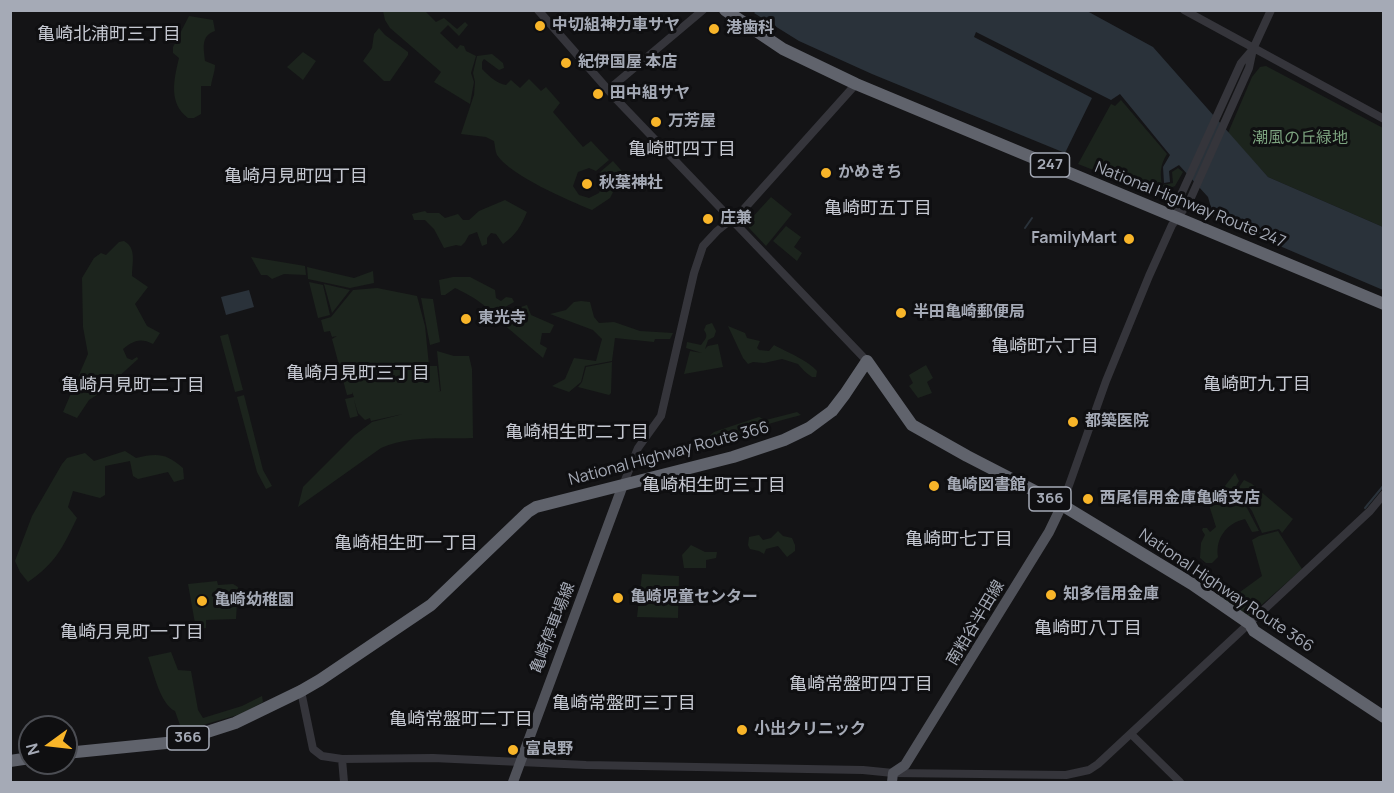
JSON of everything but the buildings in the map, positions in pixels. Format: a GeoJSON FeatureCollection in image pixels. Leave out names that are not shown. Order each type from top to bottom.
{"type":"FeatureCollection","features":[{"type":"Feature","properties":{"kind":"highway","name":"National Highway Route 247"},"geometry":{"type":"LineString","coordinates":[[725,10],[783,49],[856,84],[1383,304]]}},
{"type":"Feature","properties":{"kind":"highway","name":"National Highway Route 366"},"geometry":{"type":"LineString","coordinates":[[78,752],[129,748],[187,739],[235,723],[301,691],[431,605],[528,512],[546,504],[744,454],[796,435],[832,411],[867,361],[912,425],[1062,505],[1192,585],[1250,624],[1254,631],[1383,717]]}},
{"type":"Feature","properties":{"kind":"main road","name":"亀崎停車場線"},"geometry":{"type":"LineString","coordinates":[[513,783],[623,484]]}},
{"type":"Feature","properties":{"kind":"main road","name":"南粕谷半田線"},"geometry":{"type":"LineString","coordinates":[[893,778],[905,765],[962,674],[1049,532],[1062,505]]}},
{"type":"Feature","properties":{"kind":"street"},"geometry":{"type":"LineString","coordinates":[[538,10],[608,90],[867,361]]}},
{"type":"Feature","properties":{"kind":"street"},"geometry":{"type":"LineString","coordinates":[[608,90],[703,10]]}},
{"type":"Feature","properties":{"kind":"street"},"geometry":{"type":"LineString","coordinates":[[1184,10],[1383,119]]}},
{"type":"Feature","properties":{"kind":"street"},"geometry":{"type":"LineString","coordinates":[[1062,505],[1107,377],[1177,217],[1192,196],[1249,68],[1253,49],[1271,10]]}},
{"type":"Feature","properties":{"kind":"street"},"geometry":{"type":"LineString","coordinates":[[1177,217],[1182,191],[1240,63],[1253,49]]}},
{"type":"Feature","properties":{"kind":"street"},"geometry":{"type":"LineString","coordinates":[[623,484],[638,448],[661,416],[694,273],[706,242],[743,210],[856,84]]}},
{"type":"Feature","properties":{"kind":"street"},"geometry":{"type":"LineString","coordinates":[[301,691],[313,749],[322,756],[342,759],[433,758],[863,770],[893,778],[1080,773],[1098,764],[1131,734],[1370,511],[1383,494]]}},
{"type":"Feature","properties":{"kind":"street"},"geometry":{"type":"LineString","coordinates":[[1131,734],[1180,783]]}},
{"type":"Feature","properties":{"kind":"street"},"geometry":{"type":"LineString","coordinates":[[342,759],[344,783]]}},
{"type":"Feature","properties":{"kind":"green space"},"geometry":{"type":"Polygon","coordinates":[[[383,11],[425,11],[436,22],[444,18],[457,29],[465,22],[468,25],[459,36],[448,25],[440,33],[457,49],[460,45],[464,46],[466,51],[476,56],[471,73],[474,82],[470,104],[434,82],[441,72],[390,28],[383,11]]]}},
{"type":"Feature","properties":{"kind":"green space"},"geometry":{"type":"Polygon","coordinates":[[[189,16],[213,20],[215,31],[207,36],[204,48],[205,61],[215,65],[215,70],[211,86],[201,86],[201,114],[194,118],[188,118],[177,105],[174,90],[179,58],[173,53],[173,47],[189,16]]]}},
{"type":"Feature","properties":{"kind":"green space"},"geometry":{"type":"Polygon","coordinates":[[[379,28],[408,52],[390,81],[384,81],[363,61],[372,48],[374,34],[379,28]]]}},
{"type":"Feature","properties":{"kind":"green space"},"geometry":{"type":"Polygon","coordinates":[[[303,52],[316,61],[303,80],[287,67],[303,52]]]}},
{"type":"Feature","properties":{"kind":"green space"},"geometry":{"type":"Polygon","coordinates":[[[492,54],[503,63],[504,68],[499,70],[484,59],[482,69],[487,74],[506,85],[511,80],[520,88],[529,79],[541,91],[546,87],[560,103],[553,112],[583,147],[591,141],[609,160],[596,171],[589,168],[578,172],[573,186],[579,195],[589,198],[599,193],[603,182],[599,173],[613,161],[627,177],[615,188],[610,198],[592,210],[582,206],[541,187],[514,171],[497,155],[494,141],[486,137],[461,134],[474,95],[473,73],[477,56],[492,54]]]}},
{"type":"Feature","properties":{"kind":"green space","name":"潮風の丘緑地"},"geometry":{"type":"Polygon","coordinates":[[[1266,66],[1383,128],[1383,227],[1268,177],[1228,133],[1252,77],[1260,67],[1266,66]]]}},
{"type":"Feature","properties":{"kind":"green space"},"geometry":{"type":"Polygon","coordinates":[[[1121,100],[1167,154],[1161,169],[1162,185],[1173,183],[1172,172],[1178,168],[1183,172],[1175,186],[1155,194],[1078,164],[1111,104],[1115,106],[1121,100]]]}},
{"type":"Feature","properties":{"kind":"green space"},"geometry":{"type":"Polygon","coordinates":[[[771,197],[792,214],[766,246],[749,228],[748,222],[771,197]]]}},
{"type":"Feature","properties":{"kind":"green space"},"geometry":{"type":"Polygon","coordinates":[[[505,200],[527,212],[518,230],[503,244],[496,234],[491,233],[487,238],[487,244],[482,246],[477,232],[469,235],[461,246],[444,248],[434,229],[425,220],[414,220],[412,214],[425,211],[439,213],[445,218],[458,214],[463,220],[469,220],[479,211],[505,200]]]}},
{"type":"Feature","properties":{"kind":"green space"},"geometry":{"type":"Polygon","coordinates":[[[786,226],[801,237],[794,247],[802,253],[797,261],[773,241],[786,226]]]}},
{"type":"Feature","properties":{"kind":"green space"},"geometry":{"type":"Polygon","coordinates":[[[124,241],[132,252],[132,276],[148,287],[135,304],[147,326],[160,333],[153,344],[138,341],[123,349],[127,358],[132,360],[137,357],[138,359],[103,391],[89,400],[77,418],[63,412],[88,354],[83,327],[82,278],[94,258],[101,253],[106,255],[119,242],[124,241]]]}},
{"type":"Feature","properties":{"kind":"green space"},"geometry":{"type":"Polygon","coordinates":[[[251,257],[305,266],[306,275],[284,274],[272,279],[267,275],[261,275],[251,257]]]}},
{"type":"Feature","properties":{"kind":"green space"},"geometry":{"type":"Polygon","coordinates":[[[307,267],[354,278],[373,271],[374,283],[350,288],[308,279],[307,267]]]}},
{"type":"Feature","properties":{"kind":"green space"},"geometry":{"type":"Polygon","coordinates":[[[470,277],[495,290],[496,298],[501,301],[506,297],[512,298],[514,302],[507,306],[495,322],[485,306],[455,288],[441,295],[439,280],[470,277]]]}},
{"type":"Feature","properties":{"kind":"green space"},"geometry":{"type":"Polygon","coordinates":[[[309,282],[323,285],[330,315],[318,318],[309,282]]]}},
{"type":"Feature","properties":{"kind":"green space"},"geometry":{"type":"Polygon","coordinates":[[[324,284],[350,290],[332,313],[324,284]]]}},
{"type":"Feature","properties":{"kind":"green space"},"geometry":{"type":"Polygon","coordinates":[[[377,288],[417,296],[425,326],[429,366],[437,366],[440,391],[438,392],[441,391],[437,351],[454,356],[469,356],[472,369],[473,438],[415,439],[381,448],[298,507],[303,487],[355,435],[372,422],[403,414],[371,421],[370,418],[365,420],[358,413],[354,400],[358,416],[350,418],[345,399],[354,397],[352,392],[347,395],[340,369],[346,367],[344,364],[339,365],[332,339],[337,336],[332,337],[330,331],[324,332],[321,320],[331,317],[353,290],[377,288]]]}},
{"type":"Feature","properties":{"kind":"green space"},"geometry":{"type":"Polygon","coordinates":[[[421,298],[433,299],[440,342],[430,345],[421,298]]]}},
{"type":"Feature","properties":{"kind":"green space"},"geometry":{"type":"Polygon","coordinates":[[[574,302],[590,302],[594,317],[599,323],[614,322],[640,331],[673,333],[670,339],[655,339],[654,342],[615,338],[612,361],[585,366],[581,382],[569,392],[552,386],[565,379],[574,358],[596,361],[602,339],[593,330],[550,314],[566,310],[574,302]]]}},
{"type":"Feature","properties":{"kind":"green space"},"geometry":{"type":"Polygon","coordinates":[[[527,305],[531,315],[554,325],[550,333],[542,333],[540,344],[547,348],[543,358],[502,323],[512,310],[527,305]]]}},
{"type":"Feature","properties":{"kind":"green space"},"geometry":{"type":"Polygon","coordinates":[[[712,323],[716,331],[714,337],[708,340],[705,349],[718,344],[723,367],[684,374],[690,351],[702,353],[686,348],[687,342],[701,345],[706,336],[704,330],[706,325],[712,323]]]}},
{"type":"Feature","properties":{"kind":"green space"},"geometry":{"type":"Polygon","coordinates":[[[728,326],[745,333],[747,338],[760,341],[757,348],[759,350],[769,351],[774,345],[803,360],[817,371],[816,377],[812,377],[798,364],[782,359],[748,364],[728,326]]]}},
{"type":"Feature","properties":{"kind":"green space"},"geometry":{"type":"Polygon","coordinates":[[[228,334],[243,390],[235,392],[220,336],[228,334]]]}},
{"type":"Feature","properties":{"kind":"green space"},"geometry":{"type":"Polygon","coordinates":[[[612,362],[611,393],[609,395],[578,387],[582,382],[586,367],[612,362]]]}},
{"type":"Feature","properties":{"kind":"green space"},"geometry":{"type":"Polygon","coordinates":[[[926,365],[933,378],[927,382],[932,393],[918,398],[909,386],[913,383],[909,375],[926,365]]]}},
{"type":"Feature","properties":{"kind":"green space"},"geometry":{"type":"Polygon","coordinates":[[[244,395],[263,470],[272,486],[266,489],[257,472],[237,397],[244,395]]]}},
{"type":"Feature","properties":{"kind":"green space"},"geometry":{"type":"Polygon","coordinates":[[[797,412],[801,415],[712,444],[707,438],[714,432],[759,417],[766,420],[797,412]]]}},
{"type":"Feature","properties":{"kind":"green space"},"geometry":{"type":"Polygon","coordinates":[[[125,451],[136,458],[161,455],[171,459],[183,468],[184,479],[174,482],[168,472],[138,479],[133,476],[130,461],[105,466],[105,495],[100,498],[73,491],[68,507],[77,518],[63,546],[52,561],[28,582],[15,561],[32,516],[62,464],[67,458],[85,453],[94,461],[125,451]]]}},
{"type":"Feature","properties":{"kind":"green space"},"geometry":{"type":"Polygon","coordinates":[[[1235,473],[1239,481],[1233,491],[1246,506],[1259,531],[1252,532],[1245,519],[1233,524],[1220,538],[1218,557],[1212,563],[1206,563],[1200,558],[1201,543],[1205,535],[1202,530],[1207,528],[1210,532],[1216,527],[1209,505],[1200,504],[1200,500],[1206,491],[1221,491],[1235,473]]]}},
{"type":"Feature","properties":{"kind":"green space"},"geometry":{"type":"Polygon","coordinates":[[[1244,480],[1252,484],[1293,519],[1282,533],[1279,529],[1262,533],[1252,511],[1237,490],[1244,480]]]}},
{"type":"Feature","properties":{"kind":"green space"},"geometry":{"type":"Polygon","coordinates":[[[778,531],[783,536],[792,538],[795,545],[795,551],[787,557],[778,546],[766,549],[764,554],[750,549],[749,537],[759,535],[763,540],[771,538],[778,531]]]}},
{"type":"Feature","properties":{"kind":"green space"},"geometry":{"type":"Polygon","coordinates":[[[1278,531],[1302,569],[1248,617],[1219,600],[1225,593],[1232,602],[1241,598],[1240,592],[1262,576],[1252,540],[1278,531]]]}},
{"type":"Feature","properties":{"kind":"green space"},"geometry":{"type":"Polygon","coordinates":[[[691,545],[705,552],[717,552],[716,558],[706,560],[706,568],[684,568],[682,555],[691,545]]]}},
{"type":"Feature","properties":{"kind":"green space"},"geometry":{"type":"Polygon","coordinates":[[[642,574],[679,576],[678,618],[637,617],[642,574]]]}},
{"type":"Feature","properties":{"kind":"green space"},"geometry":{"type":"Polygon","coordinates":[[[217,581],[218,585],[233,584],[238,587],[236,619],[206,620],[206,628],[196,629],[188,584],[217,581]]]}},
{"type":"Feature","properties":{"kind":"green space"},"geometry":{"type":"Polygon","coordinates":[[[171,652],[178,670],[191,671],[198,710],[203,718],[242,706],[262,696],[263,702],[241,714],[182,731],[175,711],[161,695],[148,657],[171,652]]]}},
{"type":"Feature","properties":{"kind":"shaded area"},"geometry":{"type":"Polygon","coordinates":[[[757,10],[1087,11],[1153,47],[1268,177],[1383,227],[1383,290],[1214,218],[1208,197],[1179,165],[1169,171],[1170,182],[1164,183],[1163,167],[1170,155],[1120,94],[1111,100],[976,32],[974,37],[1092,98],[1065,153],[872,74],[799,41],[754,13],[757,10]]]}},
{"type":"Feature","properties":{"kind":"shaded area"},"geometry":{"type":"Polygon","coordinates":[[[249,290],[254,307],[226,315],[221,297],[249,290]]]}},
{"type":"Feature","properties":{"kind":"waterway"},"geometry":{"type":"LineString","coordinates":[[10,15],[12,10]]}},
{"type":"Feature","properties":{"kind":"waterway"},"geometry":{"type":"LineString","coordinates":[[1025,228],[1032,218]]}},
{"type":"Feature","properties":{"kind":"waterway"},"geometry":{"type":"LineString","coordinates":[[1365,508],[1384,485]]}},
{"type":"Feature","properties":{"kind":"place","name":"中切組神力車サヤ"},"geometry":{"type":"Point","coordinates":[540,26]}},
{"type":"Feature","properties":{"kind":"place","name":"港歯科"},"geometry":{"type":"Point","coordinates":[714,29]}},
{"type":"Feature","properties":{"kind":"place","name":"紀伊国屋 本店"},"geometry":{"type":"Point","coordinates":[566,63]}},
{"type":"Feature","properties":{"kind":"place","name":"田中組サヤ"},"geometry":{"type":"Point","coordinates":[598,94]}},
{"type":"Feature","properties":{"kind":"place","name":"万芳屋"},"geometry":{"type":"Point","coordinates":[656,122]}},
{"type":"Feature","properties":{"kind":"place","name":"かめきち"},"geometry":{"type":"Point","coordinates":[826,173]}},
{"type":"Feature","properties":{"kind":"place","name":"秋葉神社"},"geometry":{"type":"Point","coordinates":[587,184]}},
{"type":"Feature","properties":{"kind":"place","name":"庄兼"},"geometry":{"type":"Point","coordinates":[708,219]}},
{"type":"Feature","properties":{"kind":"place","name":"FamilyMart"},"geometry":{"type":"Point","coordinates":[1129,239]}},
{"type":"Feature","properties":{"kind":"place","name":"半田亀崎郵便局"},"geometry":{"type":"Point","coordinates":[901,313]}},
{"type":"Feature","properties":{"kind":"place","name":"東光寺"},"geometry":{"type":"Point","coordinates":[466,319]}},
{"type":"Feature","properties":{"kind":"place","name":"都築医院"},"geometry":{"type":"Point","coordinates":[1073,422]}},
{"type":"Feature","properties":{"kind":"place","name":"亀崎図書館"},"geometry":{"type":"Point","coordinates":[934,486]}},
{"type":"Feature","properties":{"kind":"place","name":"西尾信用金庫亀崎支店"},"geometry":{"type":"Point","coordinates":[1088,499]}},
{"type":"Feature","properties":{"kind":"place","name":"知多信用金庫"},"geometry":{"type":"Point","coordinates":[1051,595]}},
{"type":"Feature","properties":{"kind":"place","name":"亀崎児童センター"},"geometry":{"type":"Point","coordinates":[618,598]}},
{"type":"Feature","properties":{"kind":"place","name":"亀崎幼稚園"},"geometry":{"type":"Point","coordinates":[202,601]}},
{"type":"Feature","properties":{"kind":"place","name":"小出クリニック"},"geometry":{"type":"Point","coordinates":[742,730]}},
{"type":"Feature","properties":{"kind":"place","name":"富良野"},"geometry":{"type":"Point","coordinates":[513,750]}},
{"type":"Feature","properties":{"kind":"district","name":"亀崎北浦町三丁目"},"geometry":{"type":"Point","coordinates":[109,35]}},
{"type":"Feature","properties":{"kind":"district","name":"亀崎町四丁目"},"geometry":{"type":"Point","coordinates":[682,150]}},
{"type":"Feature","properties":{"kind":"district","name":"亀崎月見町四丁目"},"geometry":{"type":"Point","coordinates":[296,177]}},
{"type":"Feature","properties":{"kind":"district","name":"亀崎町五丁目"},"geometry":{"type":"Point","coordinates":[878,209]}},
{"type":"Feature","properties":{"kind":"district","name":"亀崎町六丁目"},"geometry":{"type":"Point","coordinates":[1045,347]}},
{"type":"Feature","properties":{"kind":"district","name":"亀崎月見町三丁目"},"geometry":{"type":"Point","coordinates":[358,374]}},
{"type":"Feature","properties":{"kind":"district","name":"亀崎町九丁目"},"geometry":{"type":"Point","coordinates":[1257,385]}},
{"type":"Feature","properties":{"kind":"district","name":"亀崎月見町二丁目"},"geometry":{"type":"Point","coordinates":[133,386]}},
{"type":"Feature","properties":{"kind":"district","name":"亀崎相生町二丁目"},"geometry":{"type":"Point","coordinates":[577,433]}},
{"type":"Feature","properties":{"kind":"district","name":"亀崎相生町三丁目"},"geometry":{"type":"Point","coordinates":[714,486]}},
{"type":"Feature","properties":{"kind":"district","name":"亀崎町七丁目"},"geometry":{"type":"Point","coordinates":[959,540]}},
{"type":"Feature","properties":{"kind":"district","name":"亀崎相生町一丁目"},"geometry":{"type":"Point","coordinates":[406,544]}},
{"type":"Feature","properties":{"kind":"district","name":"亀崎町八丁目"},"geometry":{"type":"Point","coordinates":[1088,629]}},
{"type":"Feature","properties":{"kind":"district","name":"亀崎月見町一丁目"},"geometry":{"type":"Point","coordinates":[132,633]}},
{"type":"Feature","properties":{"kind":"district","name":"亀崎常盤町四丁目"},"geometry":{"type":"Point","coordinates":[861,685]}},
{"type":"Feature","properties":{"kind":"district","name":"亀崎常盤町三丁目"},"geometry":{"type":"Point","coordinates":[624,704]}},
{"type":"Feature","properties":{"kind":"district","name":"亀崎常盤町二丁目"},"geometry":{"type":"Point","coordinates":[461,720]}}]}
